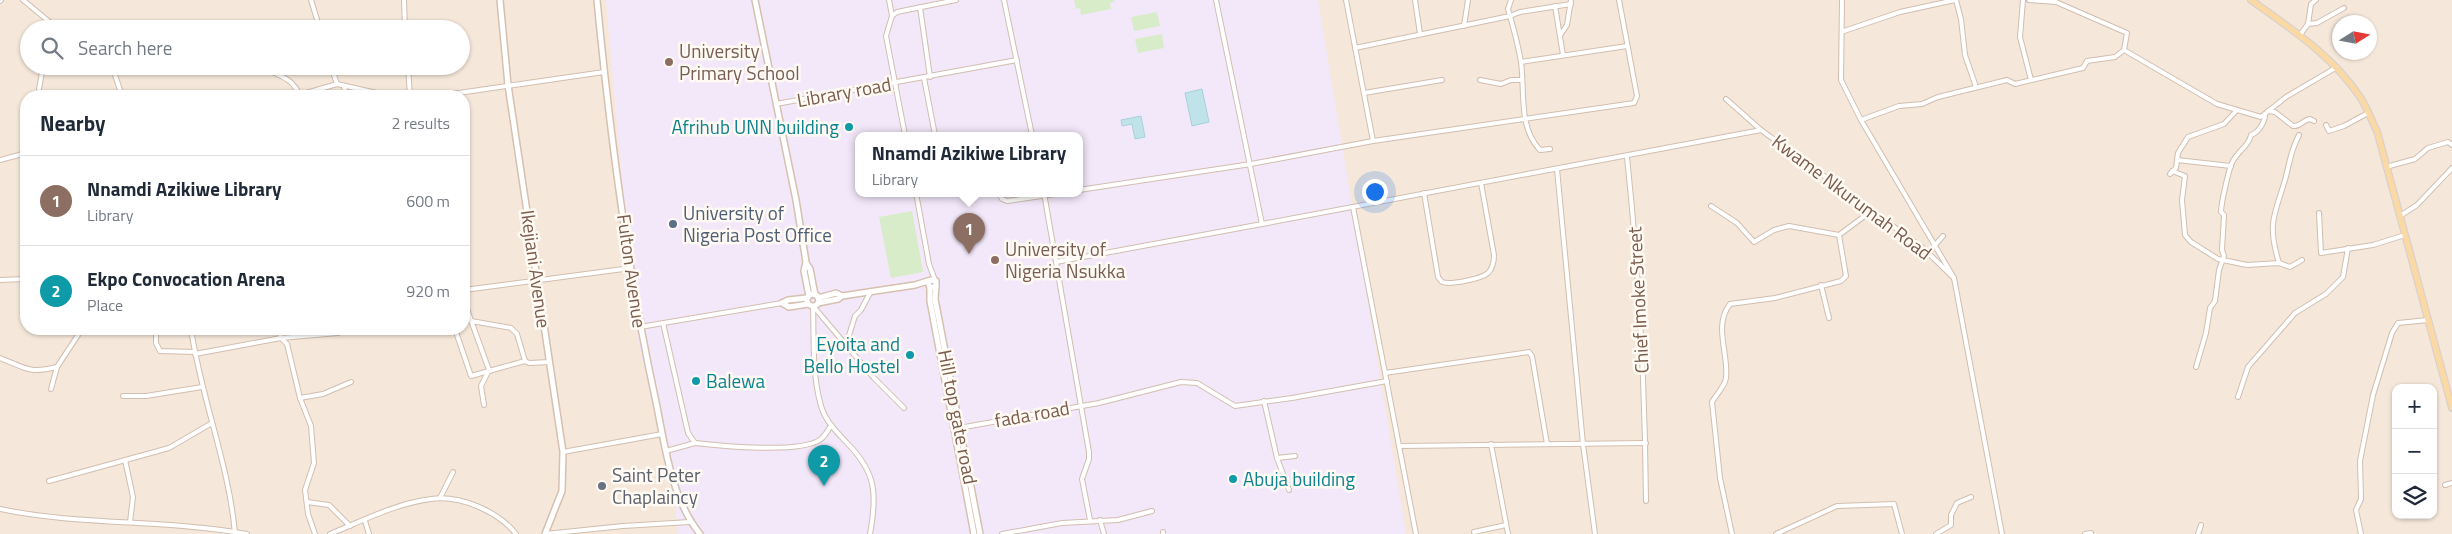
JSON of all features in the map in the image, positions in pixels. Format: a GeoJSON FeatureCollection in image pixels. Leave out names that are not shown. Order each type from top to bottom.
{"type":"FeatureCollection","features":[{"type":"Feature","properties":{"kind":"main road"},"geometry":{"type":"LineString","coordinates":[[2251,0],[2300,35],[2337,67],[2360,98],[2377,131],[2428,320],[2450,390],[2452,408]]}},
{"type":"Feature","properties":{"kind":"street"},"geometry":{"type":"LineString","coordinates":[[24,0],[48,20]]}},
{"type":"Feature","properties":{"kind":"street"},"geometry":{"type":"LineString","coordinates":[[311,0],[317,20]]}},
{"type":"Feature","properties":{"kind":"street"},"geometry":{"type":"LineString","coordinates":[[404,0],[405,20]]}},
{"type":"Feature","properties":{"kind":"street","name":"Ikejiani Avenue"},"geometry":{"type":"LineString","coordinates":[[500,0],[508,86],[563,452],[562,491],[545,534]]}},
{"type":"Feature","properties":{"kind":"street","name":"Fulton Avenue"},"geometry":{"type":"LineString","coordinates":[[597,0],[604,72],[640,327],[662,434],[676,488],[690,522],[700,534]]}},
{"type":"Feature","properties":{"kind":"street","name":"Library road"},"geometry":{"type":"LineString","coordinates":[[755,0],[776,104],[1017,60]]}},
{"type":"Feature","properties":{"kind":"street"},"geometry":{"type":"LineString","coordinates":[[889,0],[892,16],[886,36],[904,132]]}},
{"type":"Feature","properties":{"kind":"street"},"geometry":{"type":"LineString","coordinates":[[892,16],[898,12],[956,0]]}},
{"type":"Feature","properties":{"kind":"street"},"geometry":{"type":"LineString","coordinates":[[1004,0],[1031,132]]}},
{"type":"Feature","properties":{"kind":"street"},"geometry":{"type":"LineString","coordinates":[[1216,0],[1262,224]]}},
{"type":"Feature","properties":{"kind":"street"},"geometry":{"type":"LineString","coordinates":[[1346,0],[1373,141]]}},
{"type":"Feature","properties":{"kind":"street"},"geometry":{"type":"LineString","coordinates":[[1415,0],[1420,34]]}},
{"type":"Feature","properties":{"kind":"street"},"geometry":{"type":"LineString","coordinates":[[1464,26],[1468,0]]}},
{"type":"Feature","properties":{"kind":"street"},"geometry":{"type":"LineString","coordinates":[[1511,0],[1508,9],[1521,62],[1525,118],[1534,144],[1540,150],[1550,149]]}},
{"type":"Feature","properties":{"kind":"street"},"geometry":{"type":"LineString","coordinates":[[1083,189],[1251,164],[1373,141],[1634,103],[1637,96],[1619,0]]}},
{"type":"Feature","properties":{"kind":"street"},"geometry":{"type":"LineString","coordinates":[[1842,0],[1844,31],[1841,80],[1861,120],[1954,278],[2002,534]]}},
{"type":"Feature","properties":{"kind":"street"},"geometry":{"type":"LineString","coordinates":[[1844,31],[1900,12],[1955,0],[1961,19],[1965,55],[1976,87]]}},
{"type":"Feature","properties":{"kind":"street"},"geometry":{"type":"LineString","coordinates":[[2023,0],[2020,38],[2031,80]]}},
{"type":"Feature","properties":{"kind":"street"},"geometry":{"type":"LineString","coordinates":[[1861,120],[1899,106],[1922,104],[1938,97],[1976,87],[2007,80],[2015,84],[2083,68],[2087,61],[2115,57],[2124,50],[2128,33],[2056,2],[2029,0]]}},
{"type":"Feature","properties":{"kind":"street"},"geometry":{"type":"LineString","coordinates":[[2300,35],[2308,24],[2311,4],[2316,0]]}},
{"type":"Feature","properties":{"kind":"street"},"geometry":{"type":"LineString","coordinates":[[1355,48],[1571,2],[1567,25],[1561,34]]}},
{"type":"Feature","properties":{"kind":"street"},"geometry":{"type":"LineString","coordinates":[[1555,6],[1563,55]]}},
{"type":"Feature","properties":{"kind":"street"},"geometry":{"type":"LineString","coordinates":[[920,8],[930,77]]}},
{"type":"Feature","properties":{"kind":"street"},"geometry":{"type":"LineString","coordinates":[[2308,24],[2317,23],[2344,8]]}},
{"type":"Feature","properties":{"kind":"street"},"geometry":{"type":"LineString","coordinates":[[1521,62],[1627,46]]}},
{"type":"Feature","properties":{"kind":"street"},"geometry":{"type":"LineString","coordinates":[[2124,50],[2217,104],[2261,117],[2286,97],[2337,67]]}},
{"type":"Feature","properties":{"kind":"street"},"geometry":{"type":"LineString","coordinates":[[470,91],[604,72]]}},
{"type":"Feature","properties":{"kind":"street"},"geometry":{"type":"LineString","coordinates":[[39,89],[41,75]]}},
{"type":"Feature","properties":{"kind":"street"},"geometry":{"type":"LineString","coordinates":[[115,75],[120,90]]}},
{"type":"Feature","properties":{"kind":"street"},"geometry":{"type":"LineString","coordinates":[[282,75],[298,90]]}},
{"type":"Feature","properties":{"kind":"street"},"geometry":{"type":"LineString","coordinates":[[334,75],[337,84]]}},
{"type":"Feature","properties":{"kind":"street"},"geometry":{"type":"LineString","coordinates":[[409,75],[410,90]]}},
{"type":"Feature","properties":{"kind":"street"},"geometry":{"type":"LineString","coordinates":[[924,78],[933,132]]}},
{"type":"Feature","properties":{"kind":"street"},"geometry":{"type":"LineString","coordinates":[[1364,93],[1442,80]]}},
{"type":"Feature","properties":{"kind":"street"},"geometry":{"type":"LineString","coordinates":[[1480,80],[1501,84],[1511,80],[1522,80]]}},
{"type":"Feature","properties":{"kind":"street"},"geometry":{"type":"LineString","coordinates":[[318,90],[337,84],[362,90]]}},
{"type":"Feature","properties":{"kind":"street"},"geometry":{"type":"LineString","coordinates":[[344,86],[345,90]]}},
{"type":"Feature","properties":{"kind":"street"},"geometry":{"type":"LineString","coordinates":[[1726,99],[1761,130]]}},
{"type":"Feature","properties":{"kind":"street"},"geometry":{"type":"LineString","coordinates":[[776,104],[796,200],[806,262],[804,270],[813,300],[815,363],[820,402],[830,427],[861,458],[872,478],[875,502],[870,534]]}},
{"type":"Feature","properties":{"kind":"street"},"geometry":{"type":"LineString","coordinates":[[2237,110],[2224,124],[2188,137],[2178,153],[2178,160],[2171,172],[2185,176],[2182,200],[2185,235],[2198,248],[2222,260],[2247,265],[2280,263],[2290,267],[2302,260]]}},
{"type":"Feature","properties":{"kind":"street"},"geometry":{"type":"LineString","coordinates":[[2266,113],[2274,112],[2293,126],[2301,125],[2305,120],[2310,119],[2314,122]]}},
{"type":"Feature","properties":{"kind":"street"},"geometry":{"type":"LineString","coordinates":[[2196,367],[2206,333],[2207,320],[2215,301],[2224,256],[2222,250],[2224,215],[2221,212],[2221,203],[2231,166],[2233,160],[2250,142],[2251,135],[2262,124],[2266,113]]}},
{"type":"Feature","properties":{"kind":"street"},"geometry":{"type":"LineString","coordinates":[[2326,126],[2330,131],[2368,113]]}},
{"type":"Feature","properties":{"kind":"street","name":"Kwame Nkurumah Road"},"geometry":{"type":"LineString","coordinates":[[1056,262],[1627,157],[1761,130],[1928,253],[1954,278]]}},
{"type":"Feature","properties":{"kind":"street"},"geometry":{"type":"LineString","coordinates":[[2280,263],[2272,240],[2272,224],[2285,179],[2290,151],[2299,135]]}},
{"type":"Feature","properties":{"kind":"street"},"geometry":{"type":"LineString","coordinates":[[2386,167],[2415,159],[2428,148],[2448,142],[2452,145]]}},
{"type":"Feature","properties":{"kind":"street"},"geometry":{"type":"LineString","coordinates":[[0,160],[20,155]]}},
{"type":"Feature","properties":{"kind":"street","name":"Chief Imoke Street"},"geometry":{"type":"LineString","coordinates":[[1627,157],[1634,224],[1646,443],[1646,501]]}},
{"type":"Feature","properties":{"kind":"street"},"geometry":{"type":"LineString","coordinates":[[2178,160],[2231,166]]}},
{"type":"Feature","properties":{"kind":"street"},"geometry":{"type":"LineString","coordinates":[[2400,216],[2417,205],[2452,168]]}},
{"type":"Feature","properties":{"kind":"street"},"geometry":{"type":"LineString","coordinates":[[1557,170],[1583,444],[1595,534]]}},
{"type":"Feature","properties":{"kind":"street"},"geometry":{"type":"LineString","coordinates":[[1424,193],[1438,277],[1442,282],[1450,284],[1484,276],[1492,269],[1494,255],[1481,183]]}},
{"type":"Feature","properties":{"kind":"street"},"geometry":{"type":"LineString","coordinates":[[917,197],[929,264],[930,301],[957,429],[974,534]]}},
{"type":"Feature","properties":{"kind":"street"},"geometry":{"type":"LineString","coordinates":[[1001,197],[1007,201],[1028,197]]}},
{"type":"Feature","properties":{"kind":"street"},"geometry":{"type":"LineString","coordinates":[[1045,197],[1089,452],[1089,459],[1082,479],[1090,520]]}},
{"type":"Feature","properties":{"kind":"street"},"geometry":{"type":"LineString","coordinates":[[1712,206],[1737,223],[1754,242],[1774,230],[1789,226],[1839,235],[1870,212]]}},
{"type":"Feature","properties":{"kind":"street"},"geometry":{"type":"LineString","coordinates":[[1354,207],[1416,534]]}},
{"type":"Feature","properties":{"kind":"street"},"geometry":{"type":"LineString","coordinates":[[2318,213],[2320,253],[2373,245],[2405,235]]}},
{"type":"Feature","properties":{"kind":"street"},"geometry":{"type":"LineString","coordinates":[[2396,235],[2404,232],[2405,235]]}},
{"type":"Feature","properties":{"kind":"street"},"geometry":{"type":"LineString","coordinates":[[1732,534],[1720,478],[1712,402],[1726,381],[1722,322],[1724,311],[1730,304],[1775,298],[1841,281],[1846,276],[1839,235]]}},
{"type":"Feature","properties":{"kind":"street"},"geometry":{"type":"LineString","coordinates":[[1928,253],[1943,236]]}},
{"type":"Feature","properties":{"kind":"street"},"geometry":{"type":"LineString","coordinates":[[2238,397],[2248,367],[2295,313],[2326,294],[2343,278],[2348,248]]}},
{"type":"Feature","properties":{"kind":"street"},"geometry":{"type":"LineString","coordinates":[[470,289],[631,268]]}},
{"type":"Feature","properties":{"kind":"street"},"geometry":{"type":"LineString","coordinates":[[0,280],[20,279]]}},
{"type":"Feature","properties":{"kind":"street"},"geometry":{"type":"LineString","coordinates":[[640,327],[782,303],[789,307],[813,300],[838,299],[842,296],[871,291],[931,284]]}},
{"type":"Feature","properties":{"kind":"street","name":"Hill top gate road"},"geometry":{"type":"LineString","coordinates":[[931,284],[957,429],[980,534]]}},
{"type":"Feature","properties":{"kind":"street"},"geometry":{"type":"LineString","coordinates":[[1821,285],[1829,318]]}},
{"type":"Feature","properties":{"kind":"street"},"geometry":{"type":"LineString","coordinates":[[846,345],[855,316],[861,310],[871,291]]}},
{"type":"Feature","properties":{"kind":"street"},"geometry":{"type":"LineString","coordinates":[[813,300],[846,345],[904,408]]}},
{"type":"Feature","properties":{"kind":"street"},"geometry":{"type":"LineString","coordinates":[[470,318],[489,370],[481,384],[484,406]]}},
{"type":"Feature","properties":{"kind":"street"},"geometry":{"type":"LineString","coordinates":[[2361,534],[2356,510],[2361,499],[2359,471],[2372,395],[2382,362],[2392,332],[2398,323],[2428,320]]}},
{"type":"Feature","properties":{"kind":"street"},"geometry":{"type":"LineString","coordinates":[[471,321],[511,328],[517,334],[525,361]]}},
{"type":"Feature","properties":{"kind":"street"},"geometry":{"type":"LineString","coordinates":[[663,323],[688,433],[695,443]]}},
{"type":"Feature","properties":{"kind":"street"},"geometry":{"type":"LineString","coordinates":[[51,389],[57,367],[78,335]]}},
{"type":"Feature","properties":{"kind":"street"},"geometry":{"type":"LineString","coordinates":[[156,335],[156,342],[160,351],[195,353],[281,338],[315,335]]}},
{"type":"Feature","properties":{"kind":"street"},"geometry":{"type":"LineString","coordinates":[[192,335],[202,387],[231,496],[235,533]]}},
{"type":"Feature","properties":{"kind":"street"},"geometry":{"type":"LineString","coordinates":[[280,335],[287,344],[300,398],[311,426],[314,463],[306,490],[315,534]]}},
{"type":"Feature","properties":{"kind":"street"},"geometry":{"type":"LineString","coordinates":[[457,335],[471,376],[525,361],[529,363],[550,362]]}},
{"type":"Feature","properties":{"kind":"street"},"geometry":{"type":"LineString","coordinates":[[1385,373],[1529,352],[1532,356],[1547,444]]}},
{"type":"Feature","properties":{"kind":"street"},"geometry":{"type":"LineString","coordinates":[[0,358],[28,370],[39,371],[57,367]]}},
{"type":"Feature","properties":{"kind":"street","name":"fada road"},"geometry":{"type":"LineString","coordinates":[[957,429],[1081,405],[1182,382],[1197,383],[1235,406],[1387,381]]}},
{"type":"Feature","properties":{"kind":"street"},"geometry":{"type":"LineString","coordinates":[[300,398],[323,394],[351,382]]}},
{"type":"Feature","properties":{"kind":"street"},"geometry":{"type":"LineString","coordinates":[[123,396],[146,396],[202,387]]}},
{"type":"Feature","properties":{"kind":"street"},"geometry":{"type":"LineString","coordinates":[[1264,401],[1277,458],[1289,490]]}},
{"type":"Feature","properties":{"kind":"street"},"geometry":{"type":"LineString","coordinates":[[49,481],[169,448],[212,423]]}},
{"type":"Feature","properties":{"kind":"street"},"geometry":{"type":"LineString","coordinates":[[666,451],[695,443],[766,449],[792,446],[817,441],[830,427]]}},
{"type":"Feature","properties":{"kind":"street"},"geometry":{"type":"LineString","coordinates":[[563,452],[662,434]]}},
{"type":"Feature","properties":{"kind":"street"},"geometry":{"type":"LineString","coordinates":[[1399,446],[1646,443]]}},
{"type":"Feature","properties":{"kind":"street"},"geometry":{"type":"LineString","coordinates":[[1491,444],[1508,534]]}},
{"type":"Feature","properties":{"kind":"street"},"geometry":{"type":"LineString","coordinates":[[1277,458],[1295,456]]}},
{"type":"Feature","properties":{"kind":"street"},"geometry":{"type":"LineString","coordinates":[[125,460],[133,497],[130,522]]}},
{"type":"Feature","properties":{"kind":"street"},"geometry":{"type":"LineString","coordinates":[[440,498],[453,472]]}},
{"type":"Feature","properties":{"kind":"street"},"geometry":{"type":"LineString","coordinates":[[2445,485],[2452,483]]}},
{"type":"Feature","properties":{"kind":"street"},"geometry":{"type":"LineString","coordinates":[[330,534],[399,507],[440,498],[482,508],[503,520],[516,534]]}},
{"type":"Feature","properties":{"kind":"street"},"geometry":{"type":"LineString","coordinates":[[1936,534],[1951,525],[1951,515],[1957,503],[1971,498]]}},
{"type":"Feature","properties":{"kind":"street"},"geometry":{"type":"LineString","coordinates":[[307,502],[329,505],[350,526]]}},
{"type":"Feature","properties":{"kind":"street"},"geometry":{"type":"LineString","coordinates":[[1776,534],[1837,506],[1894,504],[1902,534]]}},
{"type":"Feature","properties":{"kind":"street"},"geometry":{"type":"LineString","coordinates":[[0,509],[46,518],[130,522],[247,534]]}},
{"type":"Feature","properties":{"kind":"street"},"geometry":{"type":"LineString","coordinates":[[1002,534],[1062,523],[1118,520],[1152,511]]}},
{"type":"Feature","properties":{"kind":"street"},"geometry":{"type":"LineString","coordinates":[[1100,520],[1104,534]]}},
{"type":"Feature","properties":{"kind":"street"},"geometry":{"type":"LineString","coordinates":[[365,521],[369,534]]}},
{"type":"Feature","properties":{"kind":"street"},"geometry":{"type":"LineString","coordinates":[[545,534],[623,526],[690,522]]}},
{"type":"Feature","properties":{"kind":"street"},"geometry":{"type":"LineString","coordinates":[[1474,532],[1506,524]]}},
{"type":"Feature","properties":{"kind":"street"},"geometry":{"type":"LineString","coordinates":[[2198,534],[2201,525]]}},
{"type":"Feature","properties":{"kind":"street"},"geometry":{"type":"LineString","coordinates":[[2085,534],[2091,533]]}},
{"type":"Feature","properties":{"kind":"shaded area"},"geometry":{"type":"Polygon","coordinates":[[[0,0],[2452,0],[2452,534],[0,534],[0,0]]]}},
{"type":"Feature","properties":{"kind":"shaded area","name":"University of Nigeria Nsukka"},"geometry":{"type":"Polygon","coordinates":[[[606,0],[1318,0],[1406,534],[678,534],[675,503],[635,327],[606,0]]]}},
{"type":"Feature","properties":{"kind":"green space"},"geometry":{"type":"Polygon","coordinates":[[[1074,0],[1114,0],[1114,2],[1110,3],[1111,9],[1081,15],[1080,8],[1076,9],[1074,0]]]}},
{"type":"Feature","properties":{"kind":"green space"},"geometry":{"type":"Polygon","coordinates":[[[1157,12],[1160,26],[1134,31],[1131,17],[1157,12]]]}},
{"type":"Feature","properties":{"kind":"green space"},"geometry":{"type":"Polygon","coordinates":[[[1162,34],[1164,48],[1138,53],[1135,39],[1162,34]]]}},
{"type":"Feature","properties":{"kind":"green space"},"geometry":{"type":"Polygon","coordinates":[[[912,211],[923,272],[891,278],[879,217],[912,211]]]}},
{"type":"Feature","properties":{"kind":"water"},"geometry":{"type":"Polygon","coordinates":[[[1202,89],[1209,122],[1192,126],[1185,93],[1202,89]]]}},
{"type":"Feature","properties":{"kind":"water"},"geometry":{"type":"Polygon","coordinates":[[[1141,116],[1145,137],[1135,139],[1132,124],[1122,126],[1121,120],[1141,116]]]}},
{"type":"Feature","properties":{"kind":"place","name":"University Primary School"},"geometry":{"type":"Point","coordinates":[669,62]}},
{"type":"Feature","properties":{"kind":"place","name":"Afrihub UNN building"},"geometry":{"type":"Point","coordinates":[849,127]}},
{"type":"Feature","properties":{"kind":"place","name":"University of Nigeria Post Office"},"geometry":{"type":"Point","coordinates":[673,224]}},
{"type":"Feature","properties":{"kind":"place","name":"Nnamdi Azikiwe Library"},"geometry":{"type":"Point","coordinates":[969,254]}},
{"type":"Feature","properties":{"kind":"place","name":"University of Nigeria Nsukka"},"geometry":{"type":"Point","coordinates":[995,260]}},
{"type":"Feature","properties":{"kind":"place","name":"Eyoita and Bello Hostel"},"geometry":{"type":"Point","coordinates":[910,355]}},
{"type":"Feature","properties":{"kind":"place","name":"Balewa"},"geometry":{"type":"Point","coordinates":[696,381]}},
{"type":"Feature","properties":{"kind":"place","name":"Abuja building"},"geometry":{"type":"Point","coordinates":[1233,479]}},
{"type":"Feature","properties":{"kind":"place","name":"Saint Peter Chaplaincy"},"geometry":{"type":"Point","coordinates":[602,486]}},
{"type":"Feature","properties":{"kind":"place","name":"Ekpo Convocation Arena"},"geometry":{"type":"Point","coordinates":[824,486]}}]}
